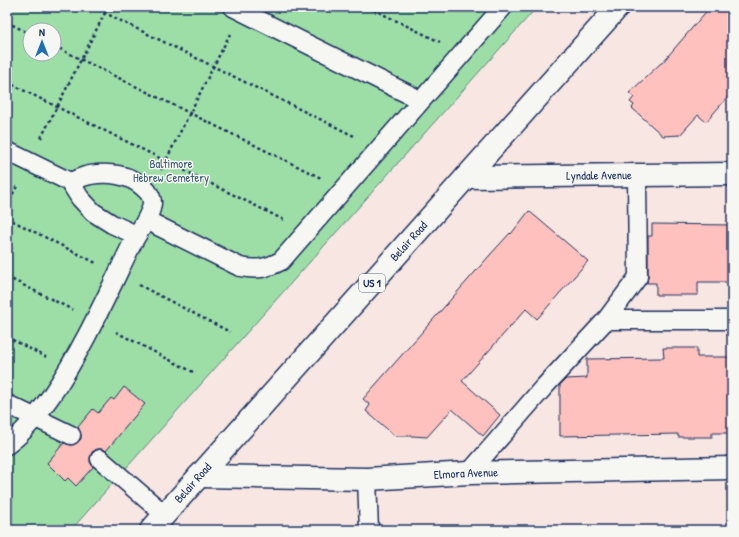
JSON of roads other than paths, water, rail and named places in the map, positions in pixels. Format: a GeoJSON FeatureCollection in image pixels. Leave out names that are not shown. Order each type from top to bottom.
{"type":"FeatureCollection","features":[{"type":"Feature","properties":{"kind":"street","name":"Belair Road"},"geometry":{"type":"LineString","coordinates":[[158,522],[618,7]]}},
{"type":"Feature","properties":{"kind":"street","name":"Lyndale Avenue"},"geometry":{"type":"LineString","coordinates":[[466,177],[732,174]]}},
{"type":"Feature","properties":{"kind":"street","name":"Elmora Avenue"},"geometry":{"type":"LineString","coordinates":[[199,476],[367,479],[468,473],[732,468]]}},
{"type":"Feature","properties":{"kind":"lane"},"geometry":{"type":"LineString","coordinates":[[7,150],[70,182],[80,198],[93,212],[112,224],[141,228],[240,267],[254,269],[268,268],[280,261],[307,232],[420,100],[503,7]]}},
{"type":"Feature","properties":{"kind":"lane"},"geometry":{"type":"LineString","coordinates":[[238,9],[420,100]]}},
{"type":"Feature","properties":{"kind":"lane"},"geometry":{"type":"LineString","coordinates":[[7,445],[35,418],[69,370],[141,228],[152,202],[149,193],[140,183],[125,176],[111,174],[89,175],[70,182]]}},
{"type":"Feature","properties":{"kind":"lane"},"geometry":{"type":"LineString","coordinates":[[468,473],[543,388],[606,320],[638,277],[638,176]]}},
{"type":"Feature","properties":{"kind":"lane"},"geometry":{"type":"LineString","coordinates":[[606,320],[732,320]]}},
{"type":"Feature","properties":{"kind":"lane"},"geometry":{"type":"LineString","coordinates":[[7,404],[71,435]]}},
{"type":"Feature","properties":{"kind":"lane"},"geometry":{"type":"LineString","coordinates":[[100,459],[158,522]]}},
{"type":"Feature","properties":{"kind":"lane"},"geometry":{"type":"LineString","coordinates":[[367,479],[369,530]]}},
{"type":"Feature","properties":{"kind":"park label","name":"Baltimore Hebrew Cemetery"},"geometry":{"type":"Point","coordinates":[171,171]}}]}
